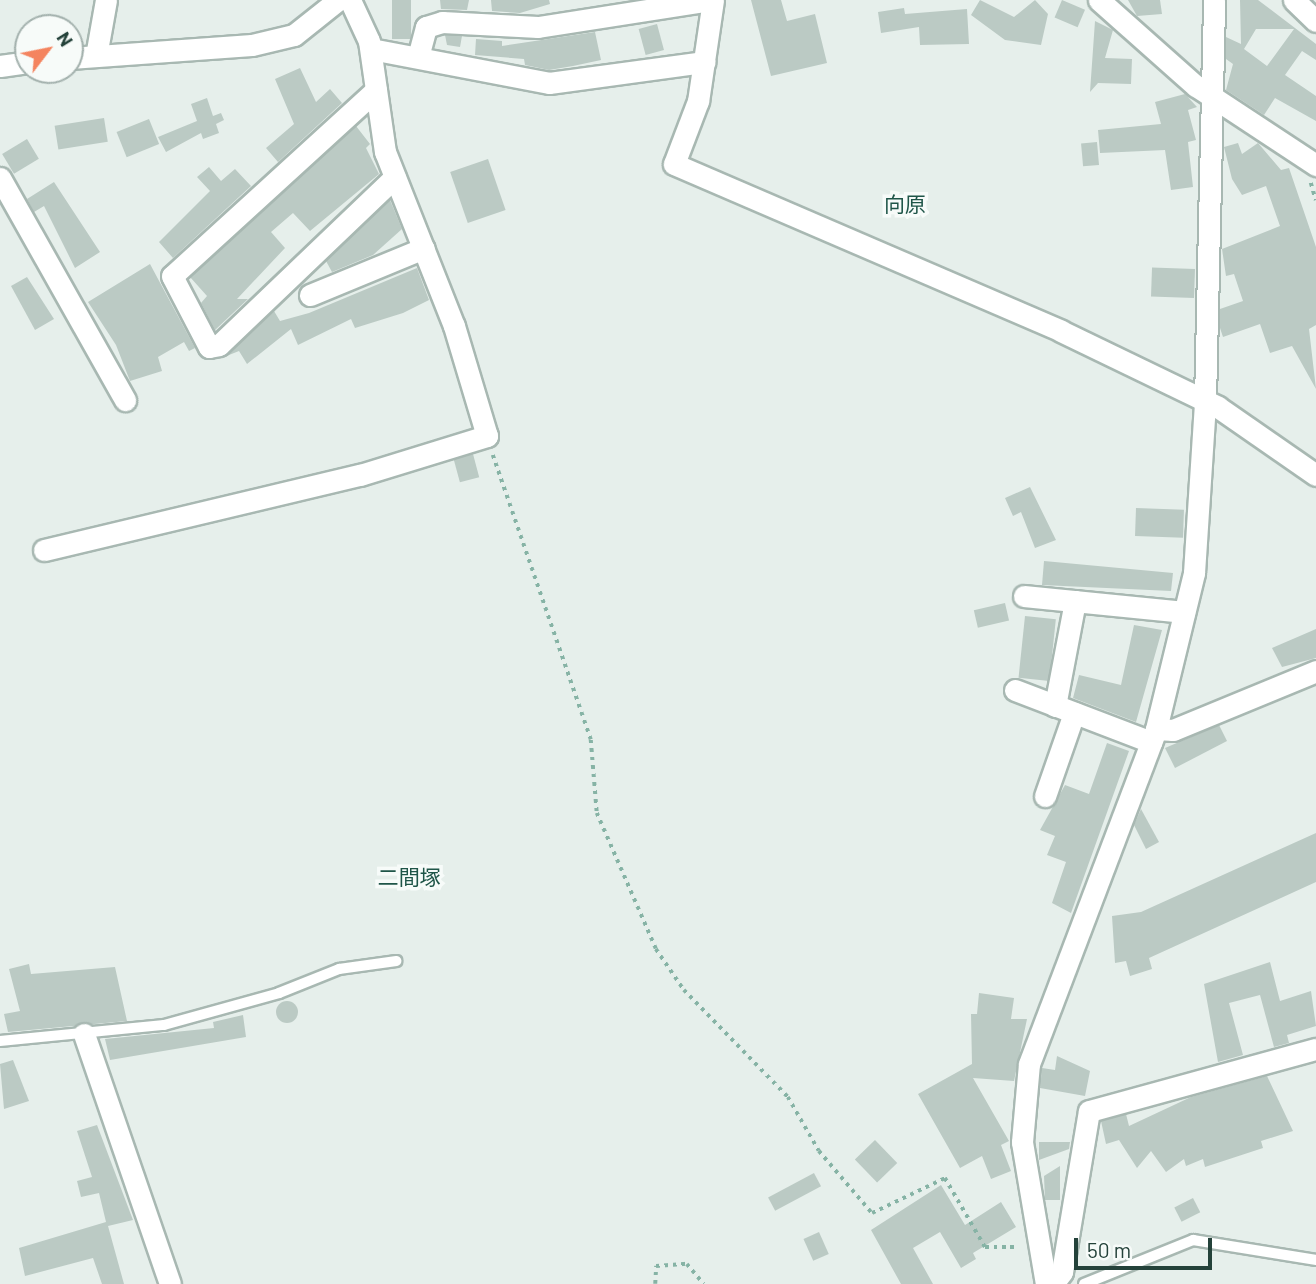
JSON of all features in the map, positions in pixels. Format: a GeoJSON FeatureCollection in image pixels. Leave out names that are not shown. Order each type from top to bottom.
{"type":"FeatureCollection","features":[{"type":"Feature","properties":{"kind":"street"},"geometry":{"type":"LineString","coordinates":[[96,56],[106,0]]}},
{"type":"Feature","properties":{"kind":"street"},"geometry":{"type":"LineString","coordinates":[[84,57],[252,45],[294,35],[338,0]]}},
{"type":"Feature","properties":{"kind":"street"},"geometry":{"type":"LineString","coordinates":[[44,551],[360,475],[487,436],[424,248],[395,177],[370,49],[350,0]]}},
{"type":"Feature","properties":{"kind":"street"},"geometry":{"type":"LineString","coordinates":[[418,57],[426,27],[442,22],[538,27],[712,0],[705,62],[674,163],[1061,331],[1205,401],[1316,475]]}},
{"type":"Feature","properties":{"kind":"street"},"geometry":{"type":"LineString","coordinates":[[1099,0],[1196,86],[1213,93],[1316,164]]}},
{"type":"Feature","properties":{"kind":"street"},"geometry":{"type":"LineString","coordinates":[[1046,1284],[1036,1247],[1022,1142],[1028,1064],[1154,736],[1194,573],[1205,401],[1214,0]]}},
{"type":"Feature","properties":{"kind":"street"},"geometry":{"type":"LineString","coordinates":[[1294,0],[1316,21]]}},
{"type":"Feature","properties":{"kind":"street"},"geometry":{"type":"LineString","coordinates":[[370,49],[549,83],[705,62]]}},
{"type":"Feature","properties":{"kind":"street"},"geometry":{"type":"LineString","coordinates":[[376,90],[172,275],[209,346],[219,345],[395,177]]}},
{"type":"Feature","properties":{"kind":"street"},"geometry":{"type":"LineString","coordinates":[[0,178],[125,400]]}},
{"type":"Feature","properties":{"kind":"street"},"geometry":{"type":"LineString","coordinates":[[310,295],[424,248]]}},
{"type":"Feature","properties":{"kind":"street"},"geometry":{"type":"LineString","coordinates":[[1024,596],[1184,612]]}},
{"type":"Feature","properties":{"kind":"street"},"geometry":{"type":"LineString","coordinates":[[1045,796],[1065,709],[1075,601]]}},
{"type":"Feature","properties":{"kind":"street"},"geometry":{"type":"LineString","coordinates":[[1015,690],[1065,709],[1154,736],[1316,671]]}},
{"type":"Feature","properties":{"kind":"street"},"geometry":{"type":"LineString","coordinates":[[84,1034],[170,1284]]}},
{"type":"Feature","properties":{"kind":"street"},"geometry":{"type":"LineString","coordinates":[[1053,1284],[1062,1272],[1089,1111],[1316,1049]]}},
{"type":"Feature","properties":{"kind":"lane"},"geometry":{"type":"LineString","coordinates":[[0,1041],[164,1025],[279,993],[339,969],[396,961]]}},
{"type":"Feature","properties":{"kind":"lane"},"geometry":{"type":"LineString","coordinates":[[1084,1284],[1193,1240],[1316,1260]]}},
{"type":"Feature","properties":{"kind":"path"},"geometry":{"type":"LineString","coordinates":[[487,436],[591,740],[597,813],[656,949],[684,990],[788,1097],[819,1151],[872,1213],[945,1178],[985,1247],[1036,1247]]}},
{"type":"Feature","properties":{"kind":"path"},"geometry":{"type":"LineString","coordinates":[[655,1284],[656,1266],[687,1264],[704,1284]]}},
{"type":"Feature","properties":{"kind":"building"},"geometry":{"type":"Polygon","coordinates":[[[392,0],[411,0],[411,39],[392,39],[392,0]]]}},
{"type":"Feature","properties":{"kind":"building"},"geometry":{"type":"Polygon","coordinates":[[[440,0],[469,0],[467,10],[441,9],[440,0]]]}},
{"type":"Feature","properties":{"kind":"building"},"geometry":{"type":"Polygon","coordinates":[[[491,0],[549,0],[550,4],[520,13],[492,11],[491,0]]]}},
{"type":"Feature","properties":{"kind":"building"},"geometry":{"type":"Polygon","coordinates":[[[751,0],[781,0],[787,21],[815,14],[827,63],[771,76],[751,0]]]}},
{"type":"Feature","properties":{"kind":"building"},"geometry":{"type":"Polygon","coordinates":[[[980,0],[1014,17],[1035,0],[1048,14],[1041,45],[1005,40],[971,15],[980,0]]]}},
{"type":"Feature","properties":{"kind":"building"},"geometry":{"type":"Polygon","coordinates":[[[1062,0],[1085,10],[1078,27],[1055,17],[1062,0]]]}},
{"type":"Feature","properties":{"kind":"building"},"geometry":{"type":"Polygon","coordinates":[[[1128,0],[1160,0],[1162,14],[1137,16],[1128,0]]]}},
{"type":"Feature","properties":{"kind":"building"},"geometry":{"type":"Polygon","coordinates":[[[1240,0],[1258,0],[1316,44],[1316,60],[1302,51],[1285,75],[1316,96],[1316,121],[1275,98],[1264,115],[1226,90],[1233,64],[1226,59],[1226,37],[1241,44],[1240,0]],[[1256,29],[1244,49],[1267,66],[1294,29],[1256,29]]]}},
{"type":"Feature","properties":{"kind":"building"},"geometry":{"type":"Polygon","coordinates":[[[904,8],[905,14],[967,9],[969,44],[920,45],[919,27],[881,33],[878,12],[904,8]]]}},
{"type":"Feature","properties":{"kind":"building"},"geometry":{"type":"Polygon","coordinates":[[[1095,21],[1113,30],[1105,58],[1132,59],[1131,84],[1098,83],[1090,92],[1095,21]]]}},
{"type":"Feature","properties":{"kind":"building"},"geometry":{"type":"Polygon","coordinates":[[[657,24],[664,50],[646,55],[639,29],[657,24]]]}},
{"type":"Feature","properties":{"kind":"building"},"geometry":{"type":"Polygon","coordinates":[[[595,32],[601,60],[573,66],[549,70],[525,65],[524,59],[475,55],[476,39],[502,41],[502,46],[595,32]]]}},
{"type":"Feature","properties":{"kind":"building"},"geometry":{"type":"Polygon","coordinates":[[[445,35],[462,36],[460,47],[447,45],[445,35]]]}},
{"type":"Feature","properties":{"kind":"building"},"geometry":{"type":"Polygon","coordinates":[[[300,68],[316,102],[330,89],[342,103],[278,162],[266,148],[294,124],[275,79],[300,68]]]}},
{"type":"Feature","properties":{"kind":"building"},"geometry":{"type":"Polygon","coordinates":[[[1185,94],[1197,107],[1188,110],[1196,140],[1188,142],[1193,187],[1171,190],[1165,150],[1100,153],[1098,130],[1161,124],[1155,102],[1185,94]]]}},
{"type":"Feature","properties":{"kind":"building"},"geometry":{"type":"Polygon","coordinates":[[[207,98],[213,116],[221,113],[224,120],[216,124],[219,133],[203,139],[201,133],[166,152],[158,137],[197,121],[191,104],[207,98]]]}},
{"type":"Feature","properties":{"kind":"building"},"geometry":{"type":"Polygon","coordinates":[[[104,118],[108,142],[58,150],[55,126],[104,118]]]}},
{"type":"Feature","properties":{"kind":"building"},"geometry":{"type":"Polygon","coordinates":[[[149,119],[159,144],[127,157],[117,132],[149,119]]]}},
{"type":"Feature","properties":{"kind":"building"},"geometry":{"type":"Polygon","coordinates":[[[356,126],[370,144],[366,148],[379,174],[310,231],[293,213],[271,232],[285,248],[237,299],[248,299],[215,330],[201,303],[207,296],[190,277],[356,126]]]}},
{"type":"Feature","properties":{"kind":"building"},"geometry":{"type":"Polygon","coordinates":[[[27,139],[39,159],[14,174],[2,154],[27,139]]]}},
{"type":"Feature","properties":{"kind":"building"},"geometry":{"type":"Polygon","coordinates":[[[1097,142],[1099,165],[1083,166],[1081,143],[1097,142]]]}},
{"type":"Feature","properties":{"kind":"building"},"geometry":{"type":"Polygon","coordinates":[[[1238,143],[1242,154],[1258,143],[1281,170],[1289,168],[1316,247],[1316,325],[1309,329],[1316,389],[1292,346],[1270,353],[1260,324],[1223,337],[1220,328],[1220,309],[1243,301],[1234,274],[1226,276],[1222,249],[1280,226],[1266,186],[1242,195],[1232,179],[1224,147],[1238,143]]]}},
{"type":"Feature","properties":{"kind":"building"},"geometry":{"type":"Polygon","coordinates":[[[488,159],[506,210],[468,223],[450,172],[488,159]]]}},
{"type":"Feature","properties":{"kind":"building"},"geometry":{"type":"Polygon","coordinates":[[[209,167],[221,181],[235,169],[251,186],[173,258],[159,242],[210,191],[197,177],[209,167]]]}},
{"type":"Feature","properties":{"kind":"building"},"geometry":{"type":"Polygon","coordinates":[[[54,182],[100,252],[75,268],[44,206],[34,212],[27,199],[54,182]]]}},
{"type":"Feature","properties":{"kind":"building"},"geometry":{"type":"Polygon","coordinates":[[[390,200],[402,229],[373,255],[332,272],[326,261],[390,200]]]}},
{"type":"Feature","properties":{"kind":"building"},"geometry":{"type":"Polygon","coordinates":[[[150,264],[195,348],[189,351],[184,342],[158,357],[162,371],[130,381],[116,345],[88,302],[150,264]]]}},
{"type":"Feature","properties":{"kind":"building"},"geometry":{"type":"Polygon","coordinates":[[[1152,267],[1195,269],[1194,298],[1151,296],[1152,267]]]}},
{"type":"Feature","properties":{"kind":"building"},"geometry":{"type":"Polygon","coordinates":[[[417,268],[429,300],[403,313],[355,328],[351,319],[298,345],[291,329],[247,364],[239,351],[224,357],[274,311],[280,321],[309,313],[417,268]]]}},
{"type":"Feature","properties":{"kind":"building"},"geometry":{"type":"Polygon","coordinates":[[[27,277],[54,319],[35,330],[11,286],[27,277]]]}},
{"type":"Feature","properties":{"kind":"building"},"geometry":{"type":"Polygon","coordinates":[[[473,454],[479,477],[460,482],[454,459],[473,454]]]}},
{"type":"Feature","properties":{"kind":"building"},"geometry":{"type":"Polygon","coordinates":[[[1030,487],[1056,540],[1035,548],[1021,512],[1013,516],[1005,498],[1030,487]]]}},
{"type":"Feature","properties":{"kind":"building"},"geometry":{"type":"Polygon","coordinates":[[[1136,508],[1184,510],[1183,538],[1135,536],[1136,508]]]}},
{"type":"Feature","properties":{"kind":"building"},"geometry":{"type":"Polygon","coordinates":[[[1044,561],[1173,573],[1171,591],[1042,585],[1044,561]]]}},
{"type":"Feature","properties":{"kind":"building"},"geometry":{"type":"Polygon","coordinates":[[[1005,603],[1009,621],[978,628],[974,610],[1005,603]]]}},
{"type":"Feature","properties":{"kind":"building"},"geometry":{"type":"Polygon","coordinates":[[[1025,616],[1056,619],[1049,681],[1019,678],[1025,616]]]}},
{"type":"Feature","properties":{"kind":"building"},"geometry":{"type":"Polygon","coordinates":[[[1134,625],[1162,630],[1136,722],[1073,698],[1079,675],[1121,685],[1134,625]]]}},
{"type":"Feature","properties":{"kind":"building"},"geometry":{"type":"Polygon","coordinates":[[[1316,629],[1316,658],[1282,667],[1272,648],[1316,629]]]}},
{"type":"Feature","properties":{"kind":"building"},"geometry":{"type":"Polygon","coordinates":[[[1219,725],[1227,741],[1175,768],[1165,748],[1219,725]]]}},
{"type":"Feature","properties":{"kind":"building"},"geometry":{"type":"Polygon","coordinates":[[[1107,743],[1129,751],[1071,913],[1052,903],[1066,862],[1047,855],[1055,836],[1040,830],[1065,785],[1089,794],[1107,743]]]}},
{"type":"Feature","properties":{"kind":"building"},"geometry":{"type":"Polygon","coordinates":[[[1141,809],[1159,842],[1146,849],[1134,825],[1141,809]]]}},
{"type":"Feature","properties":{"kind":"building"},"geometry":{"type":"Polygon","coordinates":[[[1316,833],[1316,882],[1149,958],[1152,969],[1130,976],[1126,961],[1115,963],[1112,916],[1141,912],[1316,833]]]}},
{"type":"Feature","properties":{"kind":"building"},"geometry":{"type":"Polygon","coordinates":[[[1270,962],[1280,1001],[1311,991],[1316,1026],[1287,1035],[1289,1043],[1274,1047],[1260,995],[1229,1003],[1243,1055],[1218,1062],[1204,984],[1270,962]]]}},
{"type":"Feature","properties":{"kind":"building"},"geometry":{"type":"Polygon","coordinates":[[[29,964],[31,974],[115,967],[127,1021],[8,1032],[4,1014],[20,1011],[9,969],[29,964]]]}},
{"type":"Feature","properties":{"kind":"building"},"geometry":{"type":"Polygon","coordinates":[[[979,993],[1014,998],[1011,1019],[1027,1019],[1014,1081],[973,1078],[1009,1141],[1001,1145],[1011,1171],[991,1179],[982,1156],[960,1168],[918,1094],[972,1064],[971,1014],[977,1014],[979,993]]]}},
{"type":"Feature","properties":{"kind":"building"},"geometry":{"type":"Polygon","coordinates":[[[287,1001],[295,1004],[298,1012],[295,1020],[287,1023],[279,1020],[276,1012],[279,1004],[287,1001]]]}},
{"type":"Feature","properties":{"kind":"building"},"geometry":{"type":"Polygon","coordinates":[[[243,1015],[246,1037],[110,1060],[105,1039],[214,1028],[213,1022],[243,1015]]]}},
{"type":"Feature","properties":{"kind":"building"},"geometry":{"type":"Polygon","coordinates":[[[1057,1056],[1090,1071],[1085,1096],[1040,1088],[1042,1068],[1055,1070],[1057,1056]]]}},
{"type":"Feature","properties":{"kind":"building"},"geometry":{"type":"Polygon","coordinates":[[[13,1060],[29,1101],[4,1109],[0,1064],[13,1060]]]}},
{"type":"Feature","properties":{"kind":"building"},"geometry":{"type":"Polygon","coordinates":[[[1267,1076],[1293,1131],[1261,1141],[1263,1148],[1205,1167],[1203,1159],[1186,1166],[1184,1159],[1166,1172],[1151,1151],[1137,1168],[1119,1140],[1106,1144],[1101,1121],[1126,1114],[1129,1126],[1191,1097],[1267,1076]]]}},
{"type":"Feature","properties":{"kind":"building"},"geometry":{"type":"Polygon","coordinates":[[[97,1125],[133,1220],[108,1226],[124,1284],[102,1284],[93,1258],[25,1276],[19,1248],[106,1222],[99,1193],[81,1197],[77,1181],[92,1177],[77,1131],[97,1125]]]}},
{"type":"Feature","properties":{"kind":"building"},"geometry":{"type":"Polygon","coordinates":[[[875,1140],[897,1163],[877,1182],[855,1159],[875,1140]]]}},
{"type":"Feature","properties":{"kind":"building"},"geometry":{"type":"Polygon","coordinates":[[[1039,1142],[1070,1142],[1069,1149],[1039,1160],[1039,1142]]]}},
{"type":"Feature","properties":{"kind":"building"},"geometry":{"type":"Polygon","coordinates":[[[1060,1166],[1060,1200],[1045,1200],[1044,1176],[1060,1166]]]}},
{"type":"Feature","properties":{"kind":"building"},"geometry":{"type":"Polygon","coordinates":[[[814,1173],[821,1186],[775,1211],[768,1197],[814,1173]]]}},
{"type":"Feature","properties":{"kind":"building"},"geometry":{"type":"Polygon","coordinates":[[[941,1185],[965,1225],[1001,1202],[1016,1227],[973,1253],[976,1259],[961,1268],[940,1232],[913,1248],[933,1284],[901,1284],[871,1230],[941,1185]]]}},
{"type":"Feature","properties":{"kind":"building"},"geometry":{"type":"Polygon","coordinates":[[[1193,1198],[1200,1212],[1182,1222],[1174,1208],[1193,1198]]]}},
{"type":"Feature","properties":{"kind":"building"},"geometry":{"type":"Polygon","coordinates":[[[819,1232],[829,1254],[813,1261],[803,1239],[819,1232]]]}},
{"type":"Feature","properties":{"kind":"district","name":"向原"},"geometry":{"type":"Point","coordinates":[905,204]}},
{"type":"Feature","properties":{"kind":"district","name":"二間塚"},"geometry":{"type":"Point","coordinates":[409,877]}}]}
